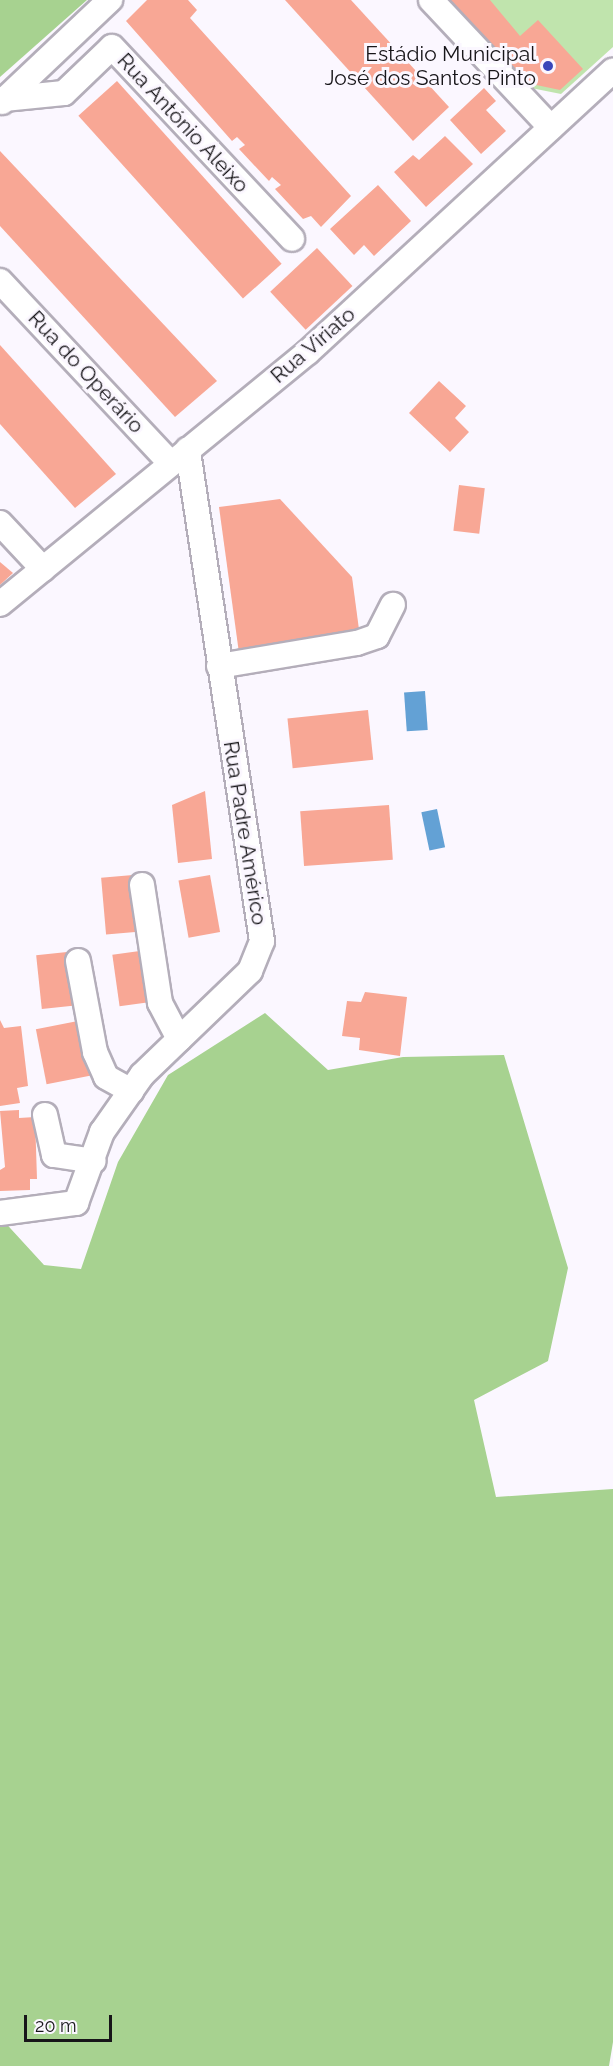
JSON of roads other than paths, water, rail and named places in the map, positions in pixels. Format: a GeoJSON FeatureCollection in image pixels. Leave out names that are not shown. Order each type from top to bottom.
{"type":"FeatureCollection","features":[{"type":"Feature","properties":{"kind":"street"},"geometry":{"type":"LineString","coordinates":[[2,101],[110,0]]}},
{"type":"Feature","properties":{"kind":"street"},"geometry":{"type":"LineString","coordinates":[[431,0],[551,128]]}},
{"type":"Feature","properties":{"kind":"street","name":"Rua António Aleixo"},"geometry":{"type":"LineString","coordinates":[[2,101],[64,93],[112,47],[292,239]]}},
{"type":"Feature","properties":{"kind":"street","name":"Rua Viriato"},"geometry":{"type":"LineString","coordinates":[[0,604],[308,352],[613,71]]}},
{"type":"Feature","properties":{"kind":"street","name":"Rua do Operário"},"geometry":{"type":"LineString","coordinates":[[0,281],[180,457]]}},
{"type":"Feature","properties":{"kind":"street","name":"Rua Padre Américo"},"geometry":{"type":"LineString","coordinates":[[0,1213],[76,1203],[94,1161],[102,1132],[131,1091],[179,1040],[250,971],[262,941],[219,666],[180,457]]}},
{"type":"Feature","properties":{"kind":"street"},"geometry":{"type":"LineString","coordinates":[[0,523],[43,569]]}},
{"type":"Feature","properties":{"kind":"street"},"geometry":{"type":"LineString","coordinates":[[219,666],[357,643],[377,636],[393,605]]}},
{"type":"Feature","properties":{"kind":"street"},"geometry":{"type":"LineString","coordinates":[[142,885],[160,1003],[179,1040]]}},
{"type":"Feature","properties":{"kind":"street"},"geometry":{"type":"LineString","coordinates":[[78,961],[95,1052],[106,1077],[131,1091]]}},
{"type":"Feature","properties":{"kind":"street"},"geometry":{"type":"LineString","coordinates":[[45,1114],[54,1155],[94,1161]]}},
{"type":"Feature","properties":{"kind":"water"},"geometry":{"type":"Polygon","coordinates":[[[425,691],[428,730],[407,731],[404,692],[425,691]]]}},
{"type":"Feature","properties":{"kind":"water"},"geometry":{"type":"Polygon","coordinates":[[[437,809],[445,847],[429,850],[421,812],[437,809]]]}},
{"type":"Feature","properties":{"kind":"place","name":"Estádio Municipal José dos Santos Pinto"},"geometry":{"type":"Point","coordinates":[548,66]}}]}
